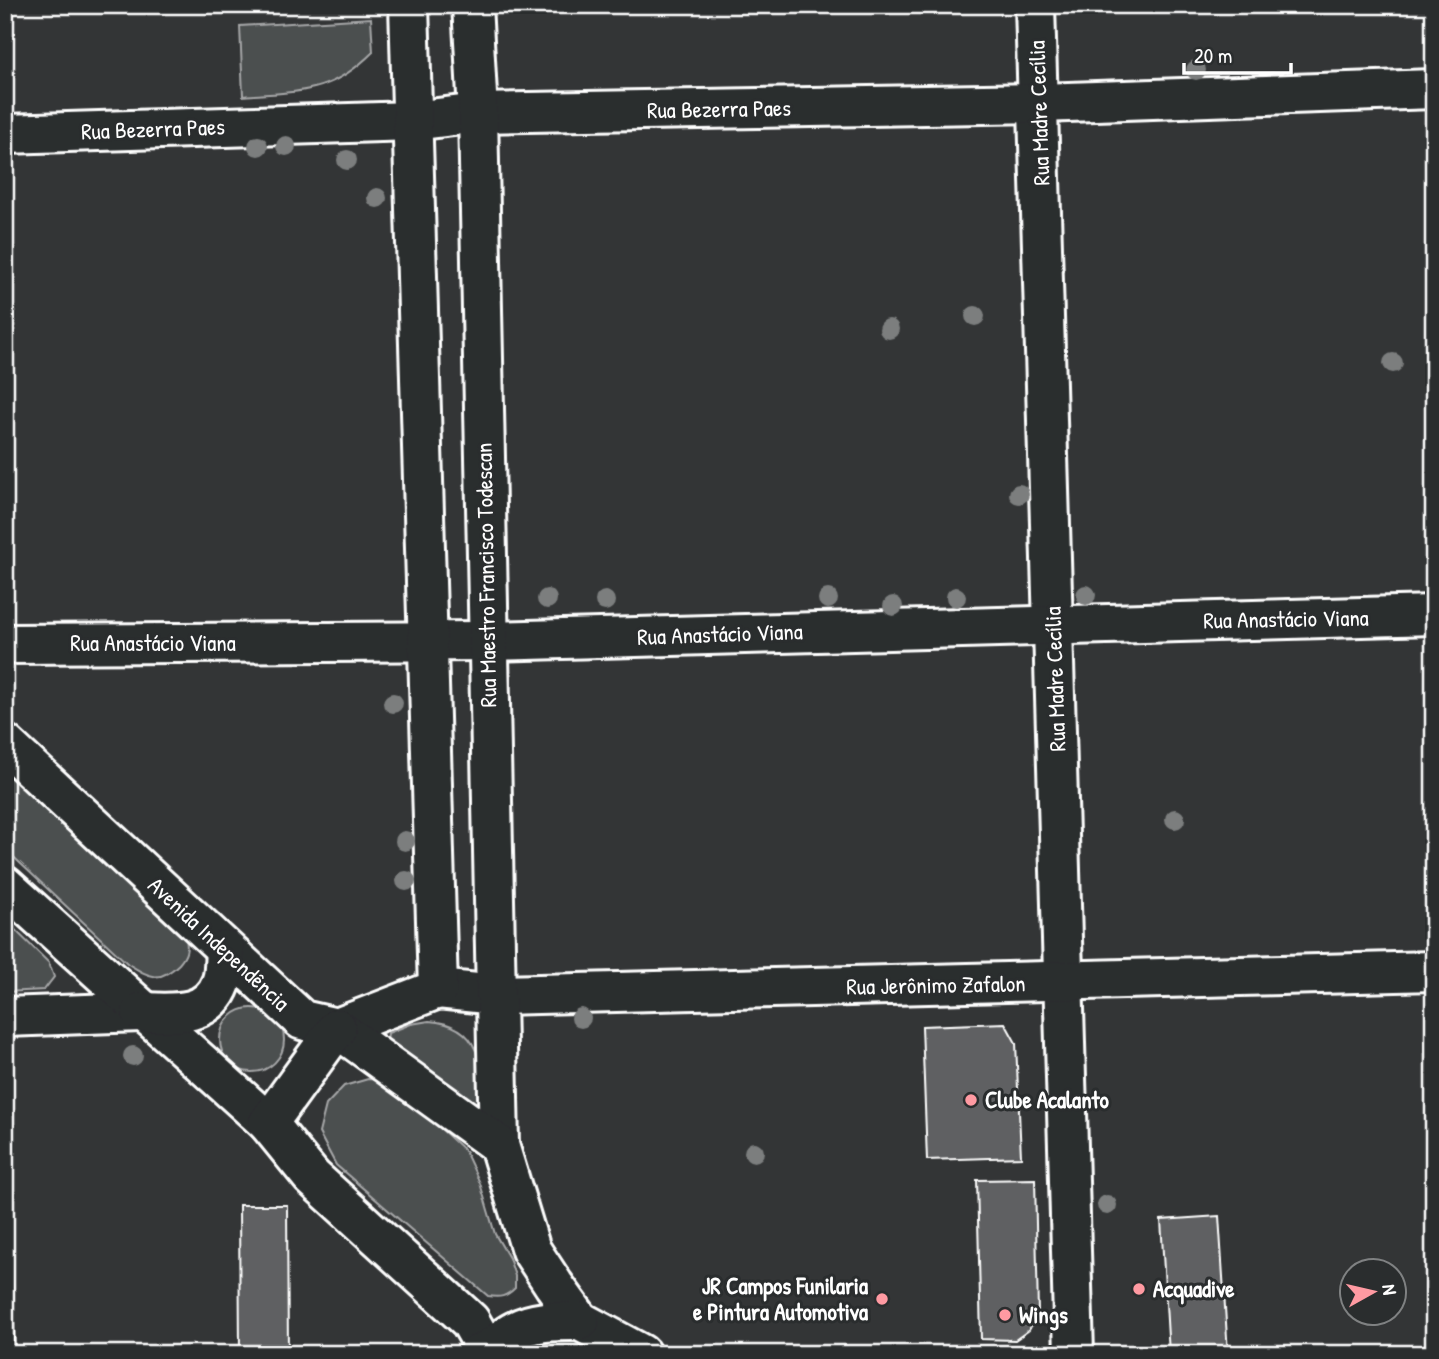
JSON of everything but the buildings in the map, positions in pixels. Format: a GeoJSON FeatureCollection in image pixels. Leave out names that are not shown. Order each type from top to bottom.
{"type":"FeatureCollection","features":[{"type":"Feature","properties":{"kind":"street"},"geometry":{"type":"LineString","coordinates":[[268,1123],[337,1028],[438,989],[409,5]]}},
{"type":"Feature","properties":{"kind":"street","name":"Rua Maestro Francisco Todescan"},"geometry":{"type":"LineString","coordinates":[[472,5],[478,113],[499,1145]]}},
{"type":"Feature","properties":{"kind":"street","name":"Rua Madre Cecília"},"geometry":{"type":"LineString","coordinates":[[1035,5],[1040,103],[1074,1354]]}},
{"type":"Feature","properties":{"kind":"street","name":"Rua Bezerra Paes"},"geometry":{"type":"LineString","coordinates":[[5,134],[414,121],[478,113],[1040,103],[1434,89]]}},
{"type":"Feature","properties":{"kind":"street","name":"Rua Anastácio Viana"},"geometry":{"type":"LineString","coordinates":[[5,644],[487,641],[1434,615]]}},
{"type":"Feature","properties":{"kind":"street","name":"Avenida Independência"},"geometry":{"type":"LineString","coordinates":[[5,744],[302,1020],[337,1028],[499,1145]]}},
{"type":"Feature","properties":{"kind":"street"},"geometry":{"type":"LineString","coordinates":[[5,887],[141,1012],[268,1123],[312,1177],[470,1321],[493,1347],[537,1322],[580,1321]]}},
{"type":"Feature","properties":{"kind":"street"},"geometry":{"type":"LineString","coordinates":[[5,1017],[141,1012],[182,1014],[206,1005],[221,983],[225,950]]}},
{"type":"Feature","properties":{"kind":"street","name":"Rua Jerônimo Zafalon"},"geometry":{"type":"LineString","coordinates":[[438,989],[496,995],[1434,971]]}},
{"type":"Feature","properties":{"kind":"street"},"geometry":{"type":"LineString","coordinates":[[499,1145],[531,1250],[580,1321],[641,1354]]}},
{"type":"Feature","properties":{"kind":"shaded area"},"geometry":{"type":"Polygon","coordinates":[[[371,18],[373,52],[342,76],[313,88],[243,96],[240,26],[371,18]]]}},
{"type":"Feature","properties":{"kind":"shaded area"},"geometry":{"type":"Polygon","coordinates":[[[5,763],[186,938],[185,955],[172,970],[154,976],[128,964],[5,849],[5,763]]]}},
{"type":"Feature","properties":{"kind":"shaded area"},"geometry":{"type":"Polygon","coordinates":[[[5,920],[49,963],[54,977],[44,990],[5,992],[5,920]]]}},
{"type":"Feature","properties":{"kind":"shaded area"},"geometry":{"type":"Polygon","coordinates":[[[246,1008],[258,1008],[275,1017],[282,1028],[282,1052],[275,1063],[258,1072],[246,1072],[234,1067],[225,1058],[220,1046],[220,1034],[225,1022],[234,1013],[246,1008]]]}},
{"type":"Feature","properties":{"kind":"shaded area"},"geometry":{"type":"Polygon","coordinates":[[[429,1021],[447,1024],[460,1030],[476,1050],[480,1077],[480,1108],[475,1110],[387,1040],[388,1033],[411,1024],[429,1021]]]}},
{"type":"Feature","properties":{"kind":"shaded area"},"geometry":{"type":"Polygon","coordinates":[[[368,1079],[389,1081],[465,1151],[480,1183],[495,1234],[509,1258],[515,1276],[515,1288],[506,1295],[488,1296],[336,1165],[319,1133],[326,1105],[344,1086],[368,1079]]]}},
{"type":"Feature","properties":{"kind":"shaded area"},"geometry":{"type":"Polygon","coordinates":[[[572,1338],[604,1354],[519,1354],[537,1343],[572,1338]]]}},
{"type":"Feature","properties":{"kind":"place","name":"Clube Acalanto"},"geometry":{"type":"Point","coordinates":[971,1100]}},
{"type":"Feature","properties":{"kind":"place","name":"Acquadive"},"geometry":{"type":"Point","coordinates":[1139,1289]}},
{"type":"Feature","properties":{"kind":"place","name":"JR Campos Funilaria e Pintura Automotiva"},"geometry":{"type":"Point","coordinates":[882,1299]}},
{"type":"Feature","properties":{"kind":"place","name":"Wings"},"geometry":{"type":"Point","coordinates":[1005,1315]}}]}
